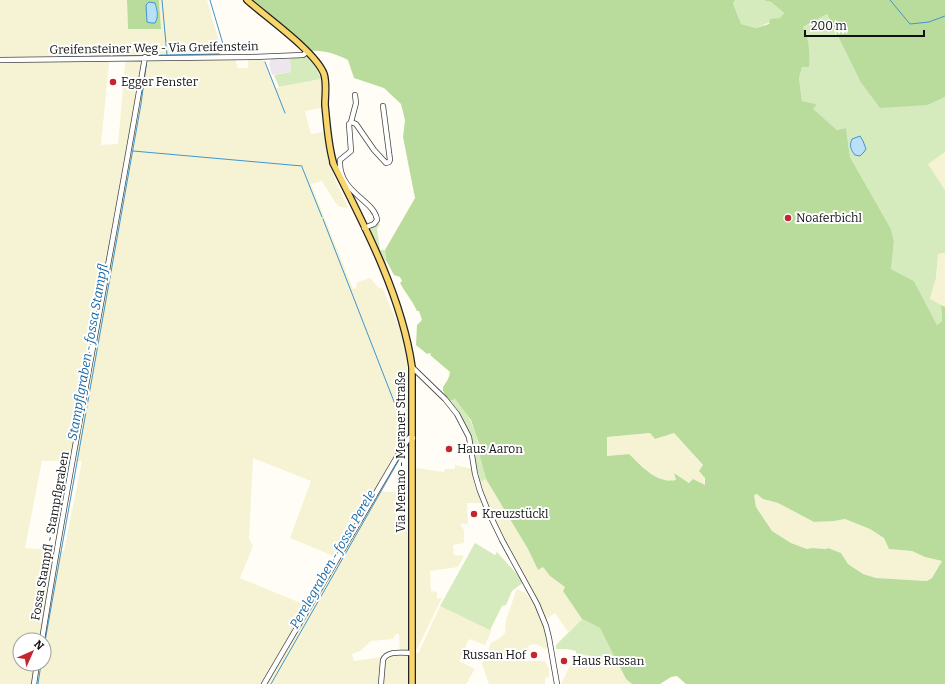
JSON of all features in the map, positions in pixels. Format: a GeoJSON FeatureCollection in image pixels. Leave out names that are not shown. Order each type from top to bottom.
{"type":"FeatureCollection","features":[{"type":"Feature","properties":{"kind":"main road","name":"Via Merano - Meraner Straße"},"geometry":{"type":"LineString","coordinates":[[247,0],[307,52],[320,66],[326,84],[325,103],[333,163],[355,205],[384,273],[408,339],[412,368],[413,438],[412,684]]}},
{"type":"Feature","properties":{"kind":"street","name":"Greifensteiner Weg - Via Greifenstein"},"geometry":{"type":"LineString","coordinates":[[0,60],[145,57],[252,57],[303,55],[307,52]]}},
{"type":"Feature","properties":{"kind":"street","name":"Fossa Stampfl - Stampflgraben"},"geometry":{"type":"LineString","coordinates":[[43,632],[59,532],[145,57]]}},
{"type":"Feature","properties":{"kind":"street"},"geometry":{"type":"LineString","coordinates":[[355,95],[356,103],[351,122],[349,124],[351,151],[342,158],[340,164],[347,184],[377,216],[377,220],[374,224],[364,228]]}},
{"type":"Feature","properties":{"kind":"street"},"geometry":{"type":"LineString","coordinates":[[351,122],[356,124],[374,150],[386,163],[389,162],[390,160],[383,106]]}},
{"type":"Feature","properties":{"kind":"street"},"geometry":{"type":"LineString","coordinates":[[412,368],[445,399],[457,414],[469,437],[475,474],[488,511],[537,604],[546,626],[557,684]]}},
{"type":"Feature","properties":{"kind":"street"},"geometry":{"type":"LineString","coordinates":[[264,684],[409,438],[413,438]]}},
{"type":"Feature","properties":{"kind":"street"},"geometry":{"type":"LineString","coordinates":[[381,684],[384,657],[389,654],[412,653]]}},
{"type":"Feature","properties":{"kind":"street"},"geometry":{"type":"LineString","coordinates":[[34,684],[36,672]]}},
{"type":"Feature","properties":{"kind":"shaded area"},"geometry":{"type":"Polygon","coordinates":[[[0,0],[127,0],[128,29],[161,29],[159,0],[207,0],[221,48],[222,59],[235,59],[238,68],[248,68],[248,59],[263,59],[276,88],[321,79],[321,108],[305,111],[311,134],[324,132],[328,158],[334,177],[348,208],[340,207],[335,202],[322,181],[311,184],[353,289],[357,287],[356,283],[370,278],[378,287],[383,289],[403,337],[407,365],[409,434],[377,491],[407,493],[410,651],[400,652],[399,634],[396,634],[393,639],[371,641],[360,651],[352,654],[354,661],[410,653],[409,684],[0,684],[0,0]],[[110,52],[101,145],[118,144],[126,53],[110,52]],[[253,458],[249,538],[253,546],[240,578],[308,606],[336,557],[290,538],[311,481],[253,458]],[[42,461],[25,548],[64,551],[82,461],[42,461]]]}},
{"type":"Feature","properties":{"kind":"shaded area"},"geometry":{"type":"Polygon","coordinates":[[[271,59],[290,59],[291,72],[272,75],[269,64],[271,59]]]}},
{"type":"Feature","properties":{"kind":"shaded area"},"geometry":{"type":"Polygon","coordinates":[[[945,97],[945,190],[927,163],[945,97]]]}},
{"type":"Feature","properties":{"kind":"shaded area"},"geometry":{"type":"Polygon","coordinates":[[[945,253],[945,307],[930,300],[936,278],[938,254],[945,253]]]}},
{"type":"Feature","properties":{"kind":"shaded area"},"geometry":{"type":"Polygon","coordinates":[[[650,433],[655,439],[674,433],[703,466],[705,485],[690,483],[674,473],[676,480],[671,481],[660,479],[650,473],[629,454],[607,456],[607,437],[650,433]]]}},
{"type":"Feature","properties":{"kind":"shaded area"},"geometry":{"type":"Polygon","coordinates":[[[455,465],[472,469],[475,485],[482,503],[467,503],[468,524],[460,524],[464,530],[464,543],[453,545],[454,555],[464,556],[458,567],[430,571],[431,591],[437,592],[437,598],[442,598],[417,649],[415,649],[416,468],[444,472],[445,469],[455,469],[455,465]]]}},
{"type":"Feature","properties":{"kind":"shaded area"},"geometry":{"type":"Polygon","coordinates":[[[486,479],[528,549],[538,570],[543,567],[550,576],[565,587],[563,591],[582,619],[568,632],[555,613],[546,619],[489,508],[480,482],[486,479]]]}},
{"type":"Feature","properties":{"kind":"shaded area"},"geometry":{"type":"Polygon","coordinates":[[[757,493],[763,499],[778,503],[814,522],[845,519],[870,529],[884,538],[890,549],[912,551],[925,557],[942,561],[932,578],[928,581],[876,578],[863,574],[848,564],[841,553],[828,548],[807,549],[791,543],[772,531],[756,507],[754,495],[757,493]]]}},
{"type":"Feature","properties":{"kind":"shaded area"},"geometry":{"type":"Polygon","coordinates":[[[518,589],[525,593],[536,608],[545,631],[549,647],[545,649],[537,644],[529,645],[524,661],[545,661],[549,669],[549,677],[545,678],[545,684],[489,684],[482,664],[491,643],[505,633],[506,620],[518,589]]]}},
{"type":"Feature","properties":{"kind":"shaded area"},"geometry":{"type":"Polygon","coordinates":[[[440,606],[492,630],[485,645],[469,639],[459,661],[475,669],[466,684],[415,684],[415,654],[419,652],[440,606]]]}},
{"type":"Feature","properties":{"kind":"shaded area"},"geometry":{"type":"Polygon","coordinates":[[[576,653],[618,661],[626,679],[632,684],[561,684],[576,653]]]}},
{"type":"Feature","properties":{"kind":"green space"},"geometry":{"type":"Polygon","coordinates":[[[127,0],[159,0],[161,29],[128,29],[127,0]]]}},
{"type":"Feature","properties":{"kind":"green space"},"geometry":{"type":"Polygon","coordinates":[[[252,0],[735,0],[733,3],[741,24],[756,28],[769,24],[770,19],[780,18],[784,13],[771,2],[762,0],[945,0],[945,97],[928,105],[880,108],[860,81],[827,14],[803,27],[809,46],[809,67],[802,67],[799,78],[802,101],[817,104],[813,109],[837,130],[846,128],[850,157],[891,229],[894,242],[891,269],[914,281],[937,325],[942,321],[941,305],[945,307],[945,684],[686,684],[677,676],[671,677],[660,684],[632,684],[626,679],[600,628],[582,619],[563,591],[565,587],[550,576],[543,567],[538,570],[528,549],[486,479],[480,456],[481,450],[471,420],[455,399],[450,401],[443,392],[450,372],[430,355],[430,353],[427,354],[416,345],[417,325],[422,320],[419,311],[417,311],[400,283],[402,281],[400,277],[394,275],[386,260],[385,250],[415,198],[403,137],[405,120],[401,104],[384,88],[354,78],[348,60],[330,53],[311,51],[252,0]],[[650,433],[607,437],[607,456],[629,454],[644,469],[656,477],[669,481],[676,480],[674,473],[689,483],[693,479],[705,485],[705,478],[699,471],[703,465],[674,433],[655,439],[650,433]],[[757,494],[754,495],[756,507],[772,531],[791,543],[807,549],[828,548],[841,553],[848,564],[863,574],[876,578],[927,581],[932,578],[942,561],[925,557],[912,551],[889,549],[884,538],[870,529],[845,519],[814,522],[778,503],[763,499],[757,494]]]}},
{"type":"Feature","properties":{"kind":"green space"},"geometry":{"type":"Polygon","coordinates":[[[735,0],[762,0],[771,2],[784,13],[780,18],[756,28],[741,24],[733,3],[735,0]]]}},
{"type":"Feature","properties":{"kind":"green space"},"geometry":{"type":"Polygon","coordinates":[[[827,14],[860,81],[928,105],[945,97],[945,152],[928,164],[945,190],[945,253],[938,254],[936,278],[930,299],[941,305],[942,321],[937,325],[914,281],[891,269],[894,242],[891,229],[850,157],[846,128],[837,130],[812,109],[817,104],[802,101],[799,78],[802,66],[809,66],[806,33],[803,27],[827,14]]]}},
{"type":"Feature","properties":{"kind":"green space"},"geometry":{"type":"Polygon","coordinates":[[[306,56],[313,62],[321,79],[279,87],[274,75],[291,72],[290,59],[306,56]]]}},
{"type":"Feature","properties":{"kind":"green space"},"geometry":{"type":"Polygon","coordinates":[[[378,223],[380,224],[377,229],[380,250],[385,250],[385,266],[369,231],[378,223]]]}},
{"type":"Feature","properties":{"kind":"green space"},"geometry":{"type":"Polygon","coordinates":[[[455,399],[470,419],[474,429],[486,479],[480,482],[473,453],[459,414],[450,401],[455,399]]]}},
{"type":"Feature","properties":{"kind":"green space"},"geometry":{"type":"Polygon","coordinates":[[[475,543],[495,555],[497,552],[524,582],[512,591],[506,605],[502,606],[490,630],[440,606],[475,543]]]}},
{"type":"Feature","properties":{"kind":"green space"},"geometry":{"type":"Polygon","coordinates":[[[582,619],[600,628],[618,661],[576,653],[576,651],[567,649],[556,649],[556,645],[582,619]]]}},
{"type":"Feature","properties":{"kind":"water"},"geometry":{"type":"Polygon","coordinates":[[[149,2],[155,3],[156,5],[157,16],[155,23],[147,22],[146,5],[149,2]]]}},
{"type":"Feature","properties":{"kind":"water"},"geometry":{"type":"Polygon","coordinates":[[[860,136],[866,149],[860,156],[855,155],[852,150],[851,141],[852,139],[860,136]]]}},
{"type":"Feature","properties":{"kind":"waterway"},"geometry":{"type":"LineString","coordinates":[[162,0],[167,55]]}},
{"type":"Feature","properties":{"kind":"waterway"},"geometry":{"type":"LineString","coordinates":[[210,0],[224,52]]}},
{"type":"Feature","properties":{"kind":"waterway"},"geometry":{"type":"LineString","coordinates":[[890,0],[910,24],[929,22],[945,16]]}},
{"type":"Feature","properties":{"kind":"waterway"},"geometry":{"type":"LineString","coordinates":[[113,56],[219,54]]}},
{"type":"Feature","properties":{"kind":"waterway"},"geometry":{"type":"LineString","coordinates":[[58,57],[110,56]]}},
{"type":"Feature","properties":{"kind":"waterway","name":"Stampflgraben - fossa Stampfl"},"geometry":{"type":"LineString","coordinates":[[47,632],[141,104],[147,60]]}},
{"type":"Feature","properties":{"kind":"waterway"},"geometry":{"type":"LineString","coordinates":[[265,62],[285,113]]}},
{"type":"Feature","properties":{"kind":"waterway"},"geometry":{"type":"LineString","coordinates":[[133,151],[302,166]]}},
{"type":"Feature","properties":{"kind":"waterway"},"geometry":{"type":"LineString","coordinates":[[302,167],[322,217]]}},
{"type":"Feature","properties":{"kind":"waterway"},"geometry":{"type":"LineString","coordinates":[[323,219],[407,435]]}},
{"type":"Feature","properties":{"kind":"waterway","name":"Perelegraben - fossa Perele"},"geometry":{"type":"LineString","coordinates":[[271,684],[408,444]]}},
{"type":"Feature","properties":{"kind":"waterway","name":"Stampflgraben - fossa Stampfl"},"geometry":{"type":"LineString","coordinates":[[38,684],[40,672]]}},
{"type":"Feature","properties":{"kind":"place","name":"Egger Fenster"},"geometry":{"type":"Point","coordinates":[113,82]}},
{"type":"Feature","properties":{"kind":"place","name":"Noaferbichl"},"geometry":{"type":"Point","coordinates":[788,218]}},
{"type":"Feature","properties":{"kind":"place","name":"Haus Aaron"},"geometry":{"type":"Point","coordinates":[449,449]}},
{"type":"Feature","properties":{"kind":"place","name":"Kreuzstückl"},"geometry":{"type":"Point","coordinates":[474,514]}},
{"type":"Feature","properties":{"kind":"place","name":"Russan Hof"},"geometry":{"type":"Point","coordinates":[534,655]}},
{"type":"Feature","properties":{"kind":"place","name":"Haus Russan"},"geometry":{"type":"Point","coordinates":[564,661]}}]}
